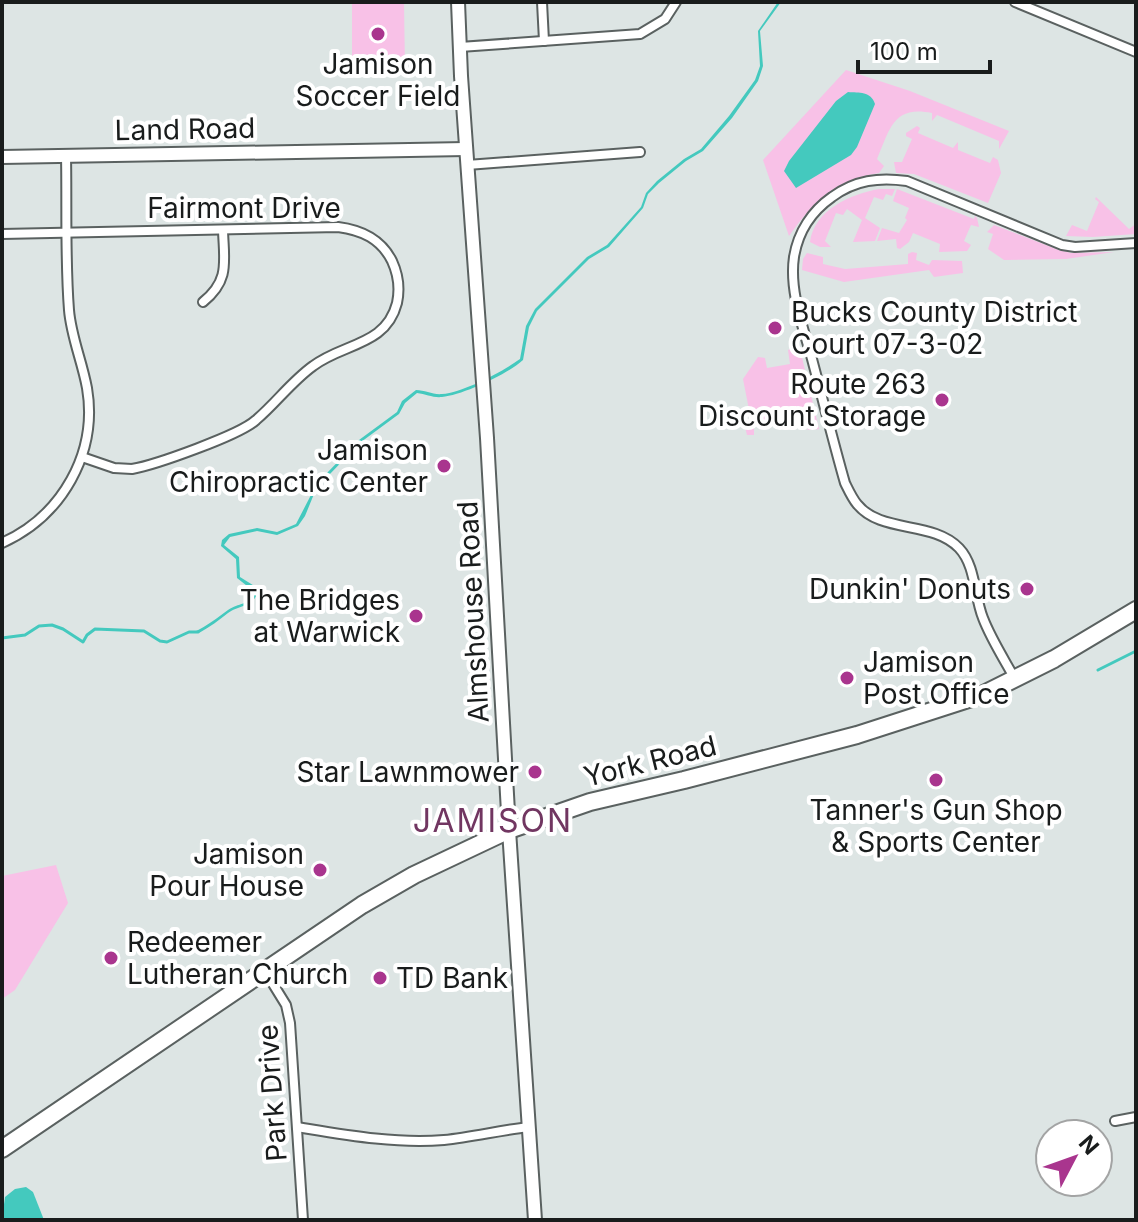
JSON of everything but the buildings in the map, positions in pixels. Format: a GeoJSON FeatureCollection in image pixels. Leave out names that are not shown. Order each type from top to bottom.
{"type":"FeatureCollection","features":[{"type":"Feature","properties":{"kind":"highway","name":"York Road"},"geometry":{"type":"LineString","coordinates":[[2,1149],[264,970],[373,898],[414,875],[509,830],[590,802],[909,720],[984,694],[1136,610]]}},
{"type":"Feature","properties":{"kind":"main road","name":"Almshouse Road"},"geometry":{"type":"LineString","coordinates":[[458,2],[535,1220]]}},
{"type":"Feature","properties":{"kind":"main road","name":"Land Road"},"geometry":{"type":"LineString","coordinates":[[2,157],[466,149]]}},
{"type":"Feature","properties":{"kind":"street"},"geometry":{"type":"LineString","coordinates":[[542,2],[544,41]]}},
{"type":"Feature","properties":{"kind":"street"},"geometry":{"type":"LineString","coordinates":[[460,47],[640,34],[665,19],[676,2]]}},
{"type":"Feature","properties":{"kind":"street"},"geometry":{"type":"LineString","coordinates":[[1015,2],[1136,52]]}},
{"type":"Feature","properties":{"kind":"street"},"geometry":{"type":"LineString","coordinates":[[467,165],[640,152]]}},
{"type":"Feature","properties":{"kind":"street"},"geometry":{"type":"LineString","coordinates":[[2,543],[31,527],[54,506],[69,485],[82,457],[88,427],[89,400],[69,308],[66,155]]}},
{"type":"Feature","properties":{"kind":"street"},"geometry":{"type":"LineString","coordinates":[[1015,679],[982,616],[970,568],[961,550],[949,539],[931,532],[877,518],[857,504],[845,483],[796,295],[794,257],[801,230],[819,208],[837,193],[857,182],[890,178],[907,181],[1062,245],[1136,243]]}},
{"type":"Feature","properties":{"kind":"street","name":"Fairmont Drive"},"geometry":{"type":"LineString","coordinates":[[2,234],[338,227],[369,236],[386,251],[396,271],[398,295],[393,314],[374,337],[313,366],[244,429],[132,469],[114,468],[82,457]]}},
{"type":"Feature","properties":{"kind":"street"},"geometry":{"type":"LineString","coordinates":[[203,302],[216,292],[223,278],[223,230]]}},
{"type":"Feature","properties":{"kind":"street","name":"Park Drive"},"geometry":{"type":"LineString","coordinates":[[264,970],[288,1010],[303,1220]]}},
{"type":"Feature","properties":{"kind":"street"},"geometry":{"type":"LineString","coordinates":[[1115,1121],[1136,1117]]}},
{"type":"Feature","properties":{"kind":"street"},"geometry":{"type":"LineString","coordinates":[[297,1127],[366,1138],[423,1141],[529,1127]]}},
{"type":"Feature","properties":{"kind":"shaded area","name":"Jamison Soccer Field"},"geometry":{"type":"Polygon","coordinates":[[[352,2],[404,2],[405,69],[352,67],[352,2]]]}},
{"type":"Feature","properties":{"kind":"shaded area"},"geometry":{"type":"Polygon","coordinates":[[[846,70],[910,91],[1009,131],[999,149],[999,141],[937,115],[932,121],[932,113],[919,111],[901,116],[890,129],[877,159],[884,166],[879,173],[850,181],[827,194],[789,236],[763,160],[846,70]]]}},
{"type":"Feature","properties":{"kind":"shaded area"},"geometry":{"type":"Polygon","coordinates":[[[917,126],[920,128],[918,133],[953,148],[958,142],[958,150],[990,163],[993,157],[998,160],[1001,173],[988,203],[914,174],[896,173],[894,162],[902,162],[912,139],[906,133],[917,126]]]}},
{"type":"Feature","properties":{"kind":"shaded area"},"geometry":{"type":"Polygon","coordinates":[[[879,189],[895,189],[892,196],[886,194],[883,200],[874,197],[865,218],[880,228],[875,241],[853,242],[862,220],[847,209],[843,215],[836,213],[825,241],[831,247],[820,247],[810,242],[813,231],[826,212],[857,195],[879,189]]]}},
{"type":"Feature","properties":{"kind":"shaded area"},"geometry":{"type":"Polygon","coordinates":[[[897,189],[974,219],[975,216],[979,227],[971,225],[964,241],[971,245],[967,251],[939,252],[940,244],[913,233],[909,242],[900,249],[897,248],[896,239],[877,241],[882,228],[899,233],[907,220],[909,208],[893,201],[897,189]]]}},
{"type":"Feature","properties":{"kind":"shaded area"},"geometry":{"type":"Polygon","coordinates":[[[1096,197],[1129,229],[1136,224],[1136,234],[1066,236],[1072,225],[1087,231],[1099,202],[1096,197]]]}},
{"type":"Feature","properties":{"kind":"shaded area"},"geometry":{"type":"Polygon","coordinates":[[[994,225],[1071,253],[1114,252],[1066,259],[1004,260],[988,249],[993,234],[987,232],[994,225]]]}},
{"type":"Feature","properties":{"kind":"shaded area"},"geometry":{"type":"Polygon","coordinates":[[[807,253],[823,257],[823,264],[845,269],[908,264],[908,254],[917,253],[916,260],[929,265],[932,260],[962,261],[963,273],[934,277],[929,270],[844,282],[802,270],[807,253]]]}},
{"type":"Feature","properties":{"kind":"shaded area"},"geometry":{"type":"Polygon","coordinates":[[[799,345],[819,429],[808,430],[806,424],[754,427],[754,435],[747,435],[745,427],[752,425],[743,379],[758,357],[765,358],[767,368],[790,364],[788,350],[799,345]]]}},
{"type":"Feature","properties":{"kind":"shaded area"},"geometry":{"type":"Polygon","coordinates":[[[56,865],[68,903],[15,990],[2,999],[2,876],[56,865]]]}},
{"type":"Feature","properties":{"kind":"water"},"geometry":{"type":"Polygon","coordinates":[[[781,2],[760,31],[763,66],[758,81],[732,118],[703,151],[686,161],[648,194],[643,208],[609,247],[589,259],[537,311],[529,327],[523,360],[496,377],[461,392],[439,397],[417,393],[405,403],[399,414],[361,442],[328,476],[314,494],[298,526],[277,535],[257,531],[230,537],[224,545],[239,557],[240,577],[259,589],[257,595],[250,603],[228,613],[203,631],[194,632],[247,602],[256,593],[237,578],[236,559],[221,546],[222,540],[229,534],[257,528],[277,532],[296,524],[312,493],[326,474],[359,440],[397,412],[402,401],[416,390],[439,394],[461,390],[520,359],[526,326],[535,309],[587,257],[607,245],[641,207],[646,193],[657,181],[701,149],[729,116],[755,80],[760,66],[758,31],[781,2]]]}},
{"type":"Feature","properties":{"kind":"water"},"geometry":{"type":"Polygon","coordinates":[[[848,92],[868,95],[875,104],[857,147],[851,155],[796,188],[784,171],[789,161],[836,101],[848,92]]]}},
{"type":"Feature","properties":{"kind":"water"},"geometry":{"type":"Polygon","coordinates":[[[26,1187],[33,1192],[44,1220],[2,1220],[5,1197],[15,1189],[26,1187]]]}},
{"type":"Feature","properties":{"kind":"waterway"},"geometry":{"type":"LineString","coordinates":[[2,638],[25,635],[39,626],[52,625],[83,642],[95,629],[144,631],[167,642],[189,632],[198,632]]}},
{"type":"Feature","properties":{"kind":"waterway"},"geometry":{"type":"LineString","coordinates":[[1098,670],[1136,651]]}},
{"type":"Feature","properties":{"kind":"place","name":"Jamison Soccer Field"},"geometry":{"type":"Point","coordinates":[378,34]}},
{"type":"Feature","properties":{"kind":"place","name":"Bucks County District Court 07-3-02"},"geometry":{"type":"Point","coordinates":[775,328]}},
{"type":"Feature","properties":{"kind":"place","name":"Route 263 Discount Storage"},"geometry":{"type":"Point","coordinates":[942,400]}},
{"type":"Feature","properties":{"kind":"place","name":"Jamison Chiropractic Center"},"geometry":{"type":"Point","coordinates":[444,466]}},
{"type":"Feature","properties":{"kind":"place","name":"Dunkin' Donuts"},"geometry":{"type":"Point","coordinates":[1027,589]}},
{"type":"Feature","properties":{"kind":"place","name":"The Bridges at Warwick"},"geometry":{"type":"Point","coordinates":[416,616]}},
{"type":"Feature","properties":{"kind":"place","name":"Jamison Post Office"},"geometry":{"type":"Point","coordinates":[847,678]}},
{"type":"Feature","properties":{"kind":"place","name":"Star Lawnmower"},"geometry":{"type":"Point","coordinates":[535,772]}},
{"type":"Feature","properties":{"kind":"place","name":"Tanner's Gun Shop & Sports Center"},"geometry":{"type":"Point","coordinates":[936,780]}},
{"type":"Feature","properties":{"kind":"place","name":"Jamison Pour House"},"geometry":{"type":"Point","coordinates":[320,870]}},
{"type":"Feature","properties":{"kind":"place","name":"Redeemer Lutheran Church"},"geometry":{"type":"Point","coordinates":[111,958]}},
{"type":"Feature","properties":{"kind":"place","name":"TD Bank"},"geometry":{"type":"Point","coordinates":[380,978]}},
{"type":"Feature","properties":{"kind":"district","name":"JAMISON"},"geometry":{"type":"Point","coordinates":[493,820]}}]}
